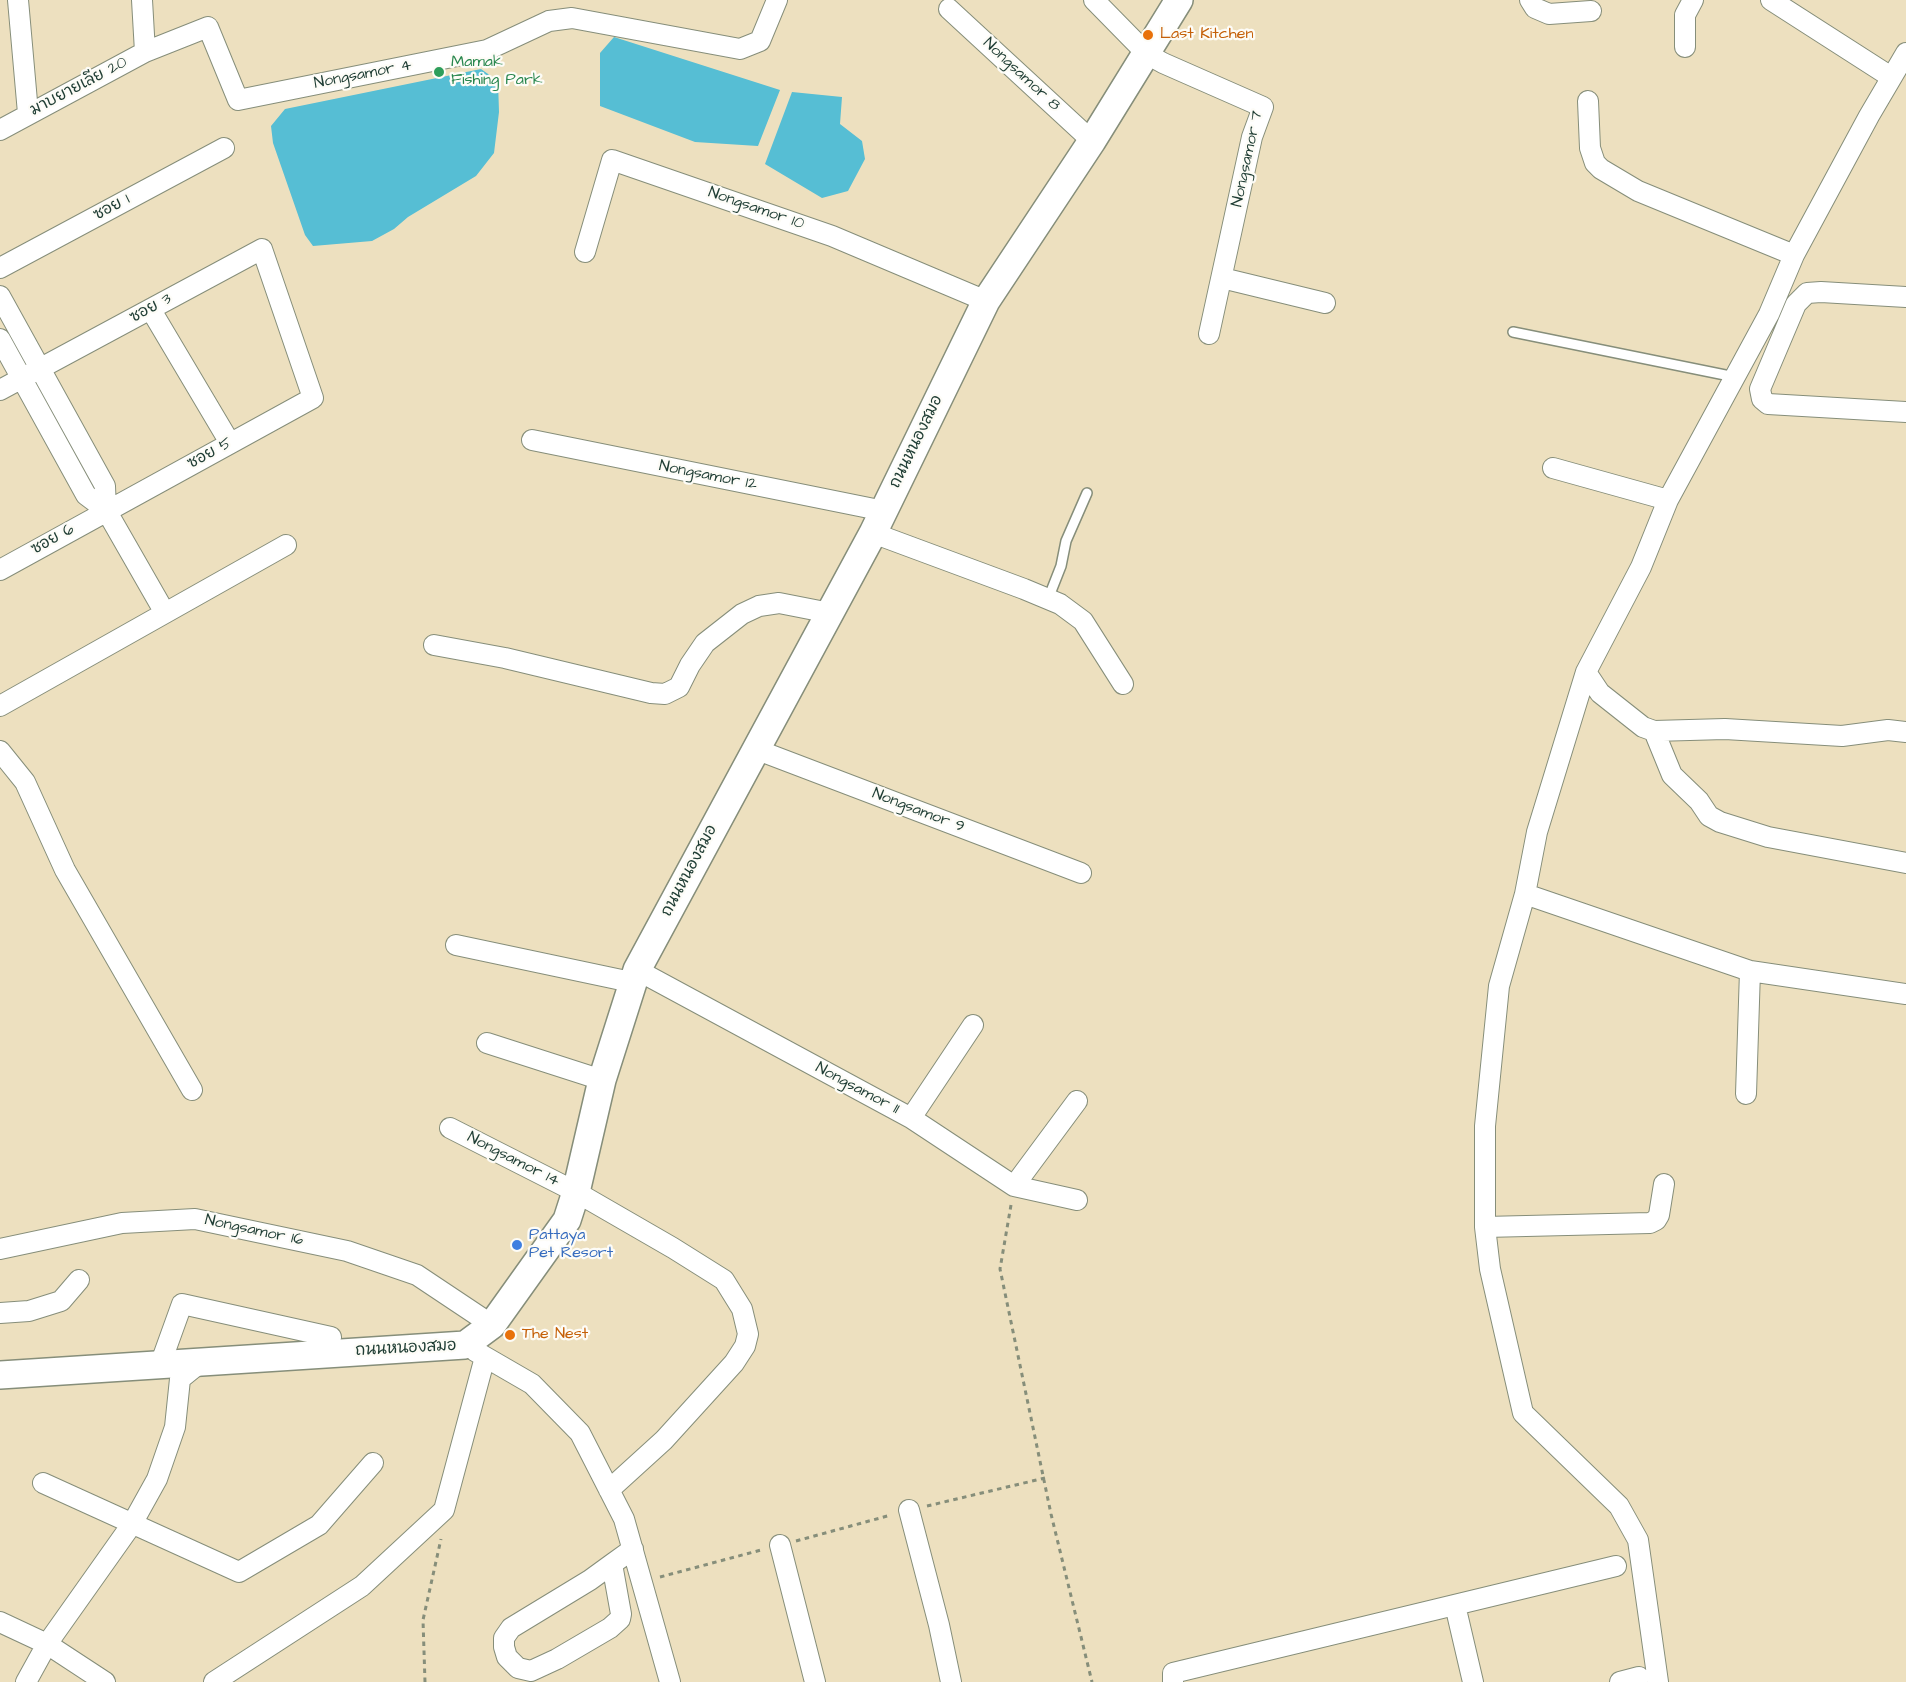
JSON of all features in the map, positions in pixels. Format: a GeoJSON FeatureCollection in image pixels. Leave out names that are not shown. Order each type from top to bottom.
{"type":"FeatureCollection","features":[{"type":"Feature","properties":{"kind":"street"},"geometry":{"type":"LineString","coordinates":[[18,0],[28,113]]}},
{"type":"Feature","properties":{"kind":"street","name":"มาบยายเลีย 20"},"geometry":{"type":"LineString","coordinates":[[0,130],[145,52],[142,0]]}},
{"type":"Feature","properties":{"kind":"street","name":"Nongsamor 4"},"geometry":{"type":"LineString","coordinates":[[145,52],[208,27],[238,100],[487,51],[549,21],[560,19],[572,18],[740,48],[760,41],[777,0]]}},
{"type":"Feature","properties":{"kind":"street"},"geometry":{"type":"LineString","coordinates":[[1094,0],[1147,54]]}},
{"type":"Feature","properties":{"kind":"street","name":"ถนนหนองสมอ"},"geometry":{"type":"LineString","coordinates":[[0,1375],[336,1352],[475,1351],[567,1220],[576,1192],[602,1080],[634,976],[878,522],[986,301],[1092,141],[1179,0]]}},
{"type":"Feature","properties":{"kind":"street"},"geometry":{"type":"LineString","coordinates":[[1530,0],[1535,8],[1549,14],[1591,11]]}},
{"type":"Feature","properties":{"kind":"street"},"geometry":{"type":"LineString","coordinates":[[1685,47],[1685,15],[1692,0]]}},
{"type":"Feature","properties":{"kind":"street"},"geometry":{"type":"LineString","coordinates":[[1771,0],[1891,77]]}},
{"type":"Feature","properties":{"kind":"street","name":"Nongsamor 8"},"geometry":{"type":"LineString","coordinates":[[949,9],[1092,141]]}},
{"type":"Feature","properties":{"kind":"street"},"geometry":{"type":"LineString","coordinates":[[1639,1680],[1638,1540],[1619,1506],[1523,1413],[1490,1269],[1485,1227],[1485,1126],[1499,986],[1525,894],[1537,832],[1586,672],[1641,567],[1668,500],[1769,314],[1794,255],[1906,53]]}},
{"type":"Feature","properties":{"kind":"street","name":"Nongsamor 7"},"geometry":{"type":"LineString","coordinates":[[1147,54],[1263,107],[1252,137],[1209,334]]}},
{"type":"Feature","properties":{"kind":"street"},"geometry":{"type":"LineString","coordinates":[[1588,101],[1590,148],[1595,163],[1601,169],[1638,191],[1794,255]]}},
{"type":"Feature","properties":{"kind":"street","name":"ซอย 1"},"geometry":{"type":"LineString","coordinates":[[0,268],[224,148]]}},
{"type":"Feature","properties":{"kind":"street","name":"Nongsamor 10"},"geometry":{"type":"LineString","coordinates":[[585,252],[612,160],[832,236],[986,301]]}},
{"type":"Feature","properties":{"kind":"street","name":"ซอย 3"},"geometry":{"type":"LineString","coordinates":[[0,390],[262,249],[313,398]]}},
{"type":"Feature","properties":{"kind":"street"},"geometry":{"type":"LineString","coordinates":[[1222,278],[1325,303]]}},
{"type":"Feature","properties":{"kind":"street"},"geometry":{"type":"LineString","coordinates":[[1906,297],[1807,293],[1796,304],[1760,388],[1762,399],[1768,404],[1906,412]]}},
{"type":"Feature","properties":{"kind":"street"},"geometry":{"type":"LineString","coordinates":[[0,296],[105,486],[106,510]]}},
{"type":"Feature","properties":{"kind":"street"},"geometry":{"type":"LineString","coordinates":[[151,310],[230,443]]}},
{"type":"Feature","properties":{"kind":"street"},"geometry":{"type":"LineString","coordinates":[[0,339],[86,495],[106,510],[165,613]]}},
{"type":"Feature","properties":{"kind":"street","name":"ซอย 5"},"geometry":{"type":"LineString","coordinates":[[106,510],[313,398]]}},
{"type":"Feature","properties":{"kind":"street","name":"Nongsamor 12"},"geometry":{"type":"LineString","coordinates":[[532,440],[878,522],[1060,604],[1083,621],[1124,684]]}},
{"type":"Feature","properties":{"kind":"street"},"geometry":{"type":"LineString","coordinates":[[1552,468],[1668,500]]}},
{"type":"Feature","properties":{"kind":"street","name":"ซอย 6"},"geometry":{"type":"LineString","coordinates":[[0,570],[106,510]]}},
{"type":"Feature","properties":{"kind":"street"},"geometry":{"type":"LineString","coordinates":[[0,706],[286,545]]}},
{"type":"Feature","properties":{"kind":"street"},"geometry":{"type":"LineString","coordinates":[[434,645],[505,658],[651,693],[665,694],[679,687],[690,664],[705,643],[742,614],[759,606],[779,603],[830,613]]}},
{"type":"Feature","properties":{"kind":"street"},"geometry":{"type":"LineString","coordinates":[[1586,672],[1599,693],[1643,727],[1654,731],[1725,729],[1842,736],[1888,730],[1906,732]]}},
{"type":"Feature","properties":{"kind":"street"},"geometry":{"type":"LineString","coordinates":[[1654,731],[1672,775],[1699,801],[1709,816],[1720,822],[1768,837],[1906,863]]}},
{"type":"Feature","properties":{"kind":"street","name":"Nongsamor 9"},"geometry":{"type":"LineString","coordinates":[[755,749],[1081,873]]}},
{"type":"Feature","properties":{"kind":"street"},"geometry":{"type":"LineString","coordinates":[[0,751],[25,782],[65,870],[192,1090]]}},
{"type":"Feature","properties":{"kind":"street"},"geometry":{"type":"LineString","coordinates":[[1525,894],[1750,971],[1906,994]]}},
{"type":"Feature","properties":{"kind":"street","name":"Nongsamor 11"},"geometry":{"type":"LineString","coordinates":[[456,945],[634,976],[911,1118],[1014,1186],[1077,1200]]}},
{"type":"Feature","properties":{"kind":"street"},"geometry":{"type":"LineString","coordinates":[[1746,1095],[1750,971]]}},
{"type":"Feature","properties":{"kind":"street"},"geometry":{"type":"LineString","coordinates":[[911,1118],[973,1025]]}},
{"type":"Feature","properties":{"kind":"street"},"geometry":{"type":"LineString","coordinates":[[487,1043],[602,1080]]}},
{"type":"Feature","properties":{"kind":"street"},"geometry":{"type":"LineString","coordinates":[[1014,1186],[1077,1101]]}},
{"type":"Feature","properties":{"kind":"street","name":"Nongsamor 14"},"geometry":{"type":"LineString","coordinates":[[450,1128],[576,1192],[673,1248],[724,1280],[742,1309],[748,1334],[745,1346],[734,1363],[664,1440],[609,1490]]}},
{"type":"Feature","properties":{"kind":"street"},"geometry":{"type":"LineString","coordinates":[[1485,1227],[1650,1223],[1659,1215],[1664,1184]]}},
{"type":"Feature","properties":{"kind":"street","name":"Nongsamor 16"},"geometry":{"type":"LineString","coordinates":[[0,1249],[122,1223],[195,1219],[347,1251],[417,1275],[492,1325]]}},
{"type":"Feature","properties":{"kind":"street"},"geometry":{"type":"LineString","coordinates":[[0,1313],[29,1311],[61,1301],[79,1280]]}},
{"type":"Feature","properties":{"kind":"street"},"geometry":{"type":"LineString","coordinates":[[160,1365],[182,1304],[331,1337]]}},
{"type":"Feature","properties":{"kind":"street"},"geometry":{"type":"LineString","coordinates":[[214,1682],[362,1586],[444,1510],[475,1351],[532,1384],[580,1433],[624,1519],[670,1682]]}},
{"type":"Feature","properties":{"kind":"street"},"geometry":{"type":"LineString","coordinates":[[26,1682],[47,1644],[132,1524],[157,1479],[175,1427],[180,1379],[201,1362]]}},
{"type":"Feature","properties":{"kind":"street"},"geometry":{"type":"LineString","coordinates":[[43,1483],[238,1572],[319,1525],[373,1463]]}},
{"type":"Feature","properties":{"kind":"street"},"geometry":{"type":"LineString","coordinates":[[909,1510],[939,1625],[951,1682]]}},
{"type":"Feature","properties":{"kind":"street"},"geometry":{"type":"LineString","coordinates":[[780,1545],[815,1682]]}},
{"type":"Feature","properties":{"kind":"street"},"geometry":{"type":"LineString","coordinates":[[612,1564],[621,1614],[620,1619],[610,1628],[557,1659],[531,1671],[518,1668],[507,1657],[504,1638],[511,1628],[633,1549]]}},
{"type":"Feature","properties":{"kind":"street"},"geometry":{"type":"LineString","coordinates":[[1173,1682],[1173,1673],[1616,1566]]}},
{"type":"Feature","properties":{"kind":"street"},"geometry":{"type":"LineString","coordinates":[[1455,1605],[1473,1682]]}},
{"type":"Feature","properties":{"kind":"street"},"geometry":{"type":"LineString","coordinates":[[0,1622],[47,1644],[105,1682]]}},
{"type":"Feature","properties":{"kind":"lane"},"geometry":{"type":"LineString","coordinates":[[1513,332],[1735,377]]}},
{"type":"Feature","properties":{"kind":"lane"},"geometry":{"type":"LineString","coordinates":[[1048,599],[1061,566],[1066,541],[1088,493]]}},
{"type":"Feature","properties":{"kind":"path"},"geometry":{"type":"LineString","coordinates":[[1014,1186],[1000,1269],[1051,1514],[1092,1682]]}},
{"type":"Feature","properties":{"kind":"path"},"geometry":{"type":"LineString","coordinates":[[643,1581],[909,1510],[1045,1478]]}},
{"type":"Feature","properties":{"kind":"path"},"geometry":{"type":"LineString","coordinates":[[425,1682],[423,1620],[443,1529],[444,1510]]}},
{"type":"Feature","properties":{"kind":"water"},"geometry":{"type":"Polygon","coordinates":[[[614,37],[780,90],[758,146],[695,142],[600,106],[600,53],[614,37]]]}},
{"type":"Feature","properties":{"kind":"water"},"geometry":{"type":"Polygon","coordinates":[[[481,69],[498,81],[499,112],[494,153],[476,176],[372,241],[313,246],[305,235],[273,143],[271,126],[285,109],[481,69]]]}},
{"type":"Feature","properties":{"kind":"water"},"geometry":{"type":"Polygon","coordinates":[[[792,92],[842,97],[840,124],[862,141],[865,159],[848,191],[822,198],[765,164],[792,92]]]}},
{"type":"Feature","properties":{"kind":"place","name":"Last Kitchen"},"geometry":{"type":"Point","coordinates":[1148,35]}},
{"type":"Feature","properties":{"kind":"place","name":"Mamak Fishing Park"},"geometry":{"type":"Point","coordinates":[439,72]}},
{"type":"Feature","properties":{"kind":"place","name":"Pattaya Pet Resort"},"geometry":{"type":"Point","coordinates":[517,1245]}},
{"type":"Feature","properties":{"kind":"place","name":"The Nest"},"geometry":{"type":"Point","coordinates":[510,1335]}}]}
